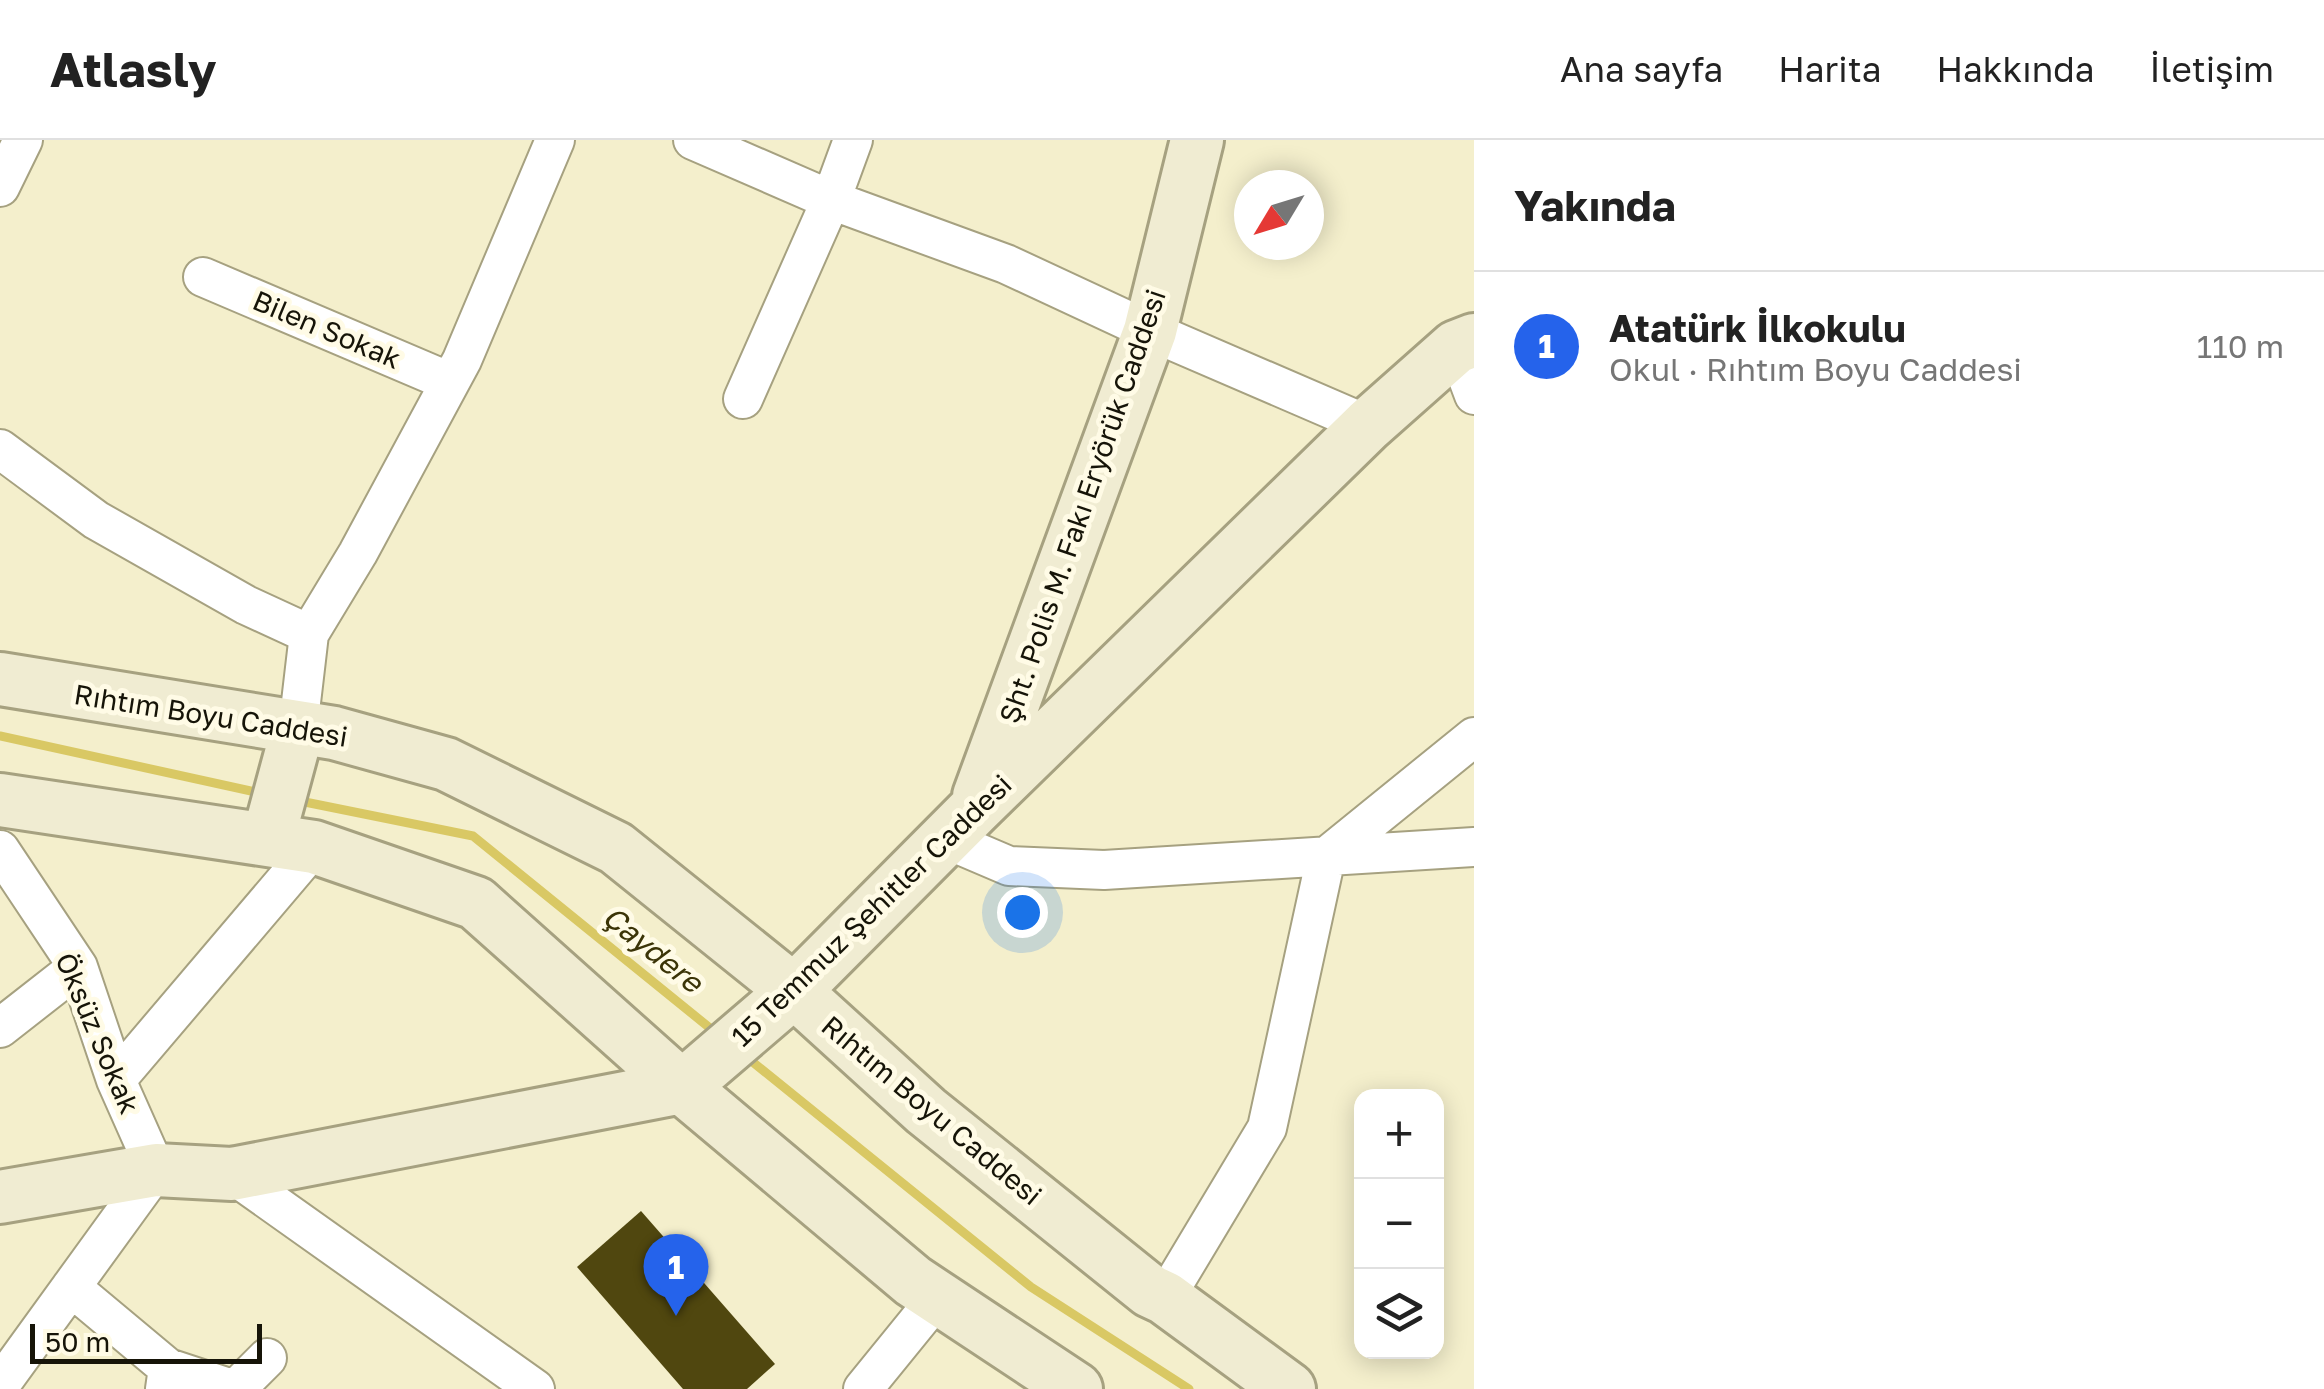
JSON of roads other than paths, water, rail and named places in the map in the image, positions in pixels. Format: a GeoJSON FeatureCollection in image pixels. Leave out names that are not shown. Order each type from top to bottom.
{"type":"FeatureCollection","features":[{"type":"Feature","properties":{"kind":"street"},"geometry":{"type":"LineString","coordinates":[[0,187],[23,140]]}},
{"type":"Feature","properties":{"kind":"street"},"geometry":{"type":"LineString","coordinates":[[116,1080],[291,843],[298,728],[310,634],[450,382],[555,140]]}},
{"type":"Feature","properties":{"kind":"street"},"geometry":{"type":"LineString","coordinates":[[693,140],[831,200],[1006,264],[1368,424]]}},
{"type":"Feature","properties":{"kind":"street"},"geometry":{"type":"LineString","coordinates":[[742,400],[831,200],[853,140]]}},
{"type":"Feature","properties":{"kind":"street","name":"Şht. Polis M. Fakı Eryörük Caddesi"},"geometry":{"type":"LineString","coordinates":[[960,826],[1150,330],[1197,140]]}},
{"type":"Feature","properties":{"kind":"street","name":"Bilen Sokak"},"geometry":{"type":"LineString","coordinates":[[203,277],[450,382]]}},
{"type":"Feature","properties":{"kind":"street"},"geometry":{"type":"LineString","coordinates":[[1465,344],[1474,396]]}},
{"type":"Feature","properties":{"kind":"street","name":"15 Temmuz Şehitler Caddesi"},"geometry":{"type":"LineString","coordinates":[[0,1197],[156,1170],[232,1174],[695,1076],[783,1002],[1368,424],[1465,344]]}},
{"type":"Feature","properties":{"kind":"street"},"geometry":{"type":"LineString","coordinates":[[0,449],[96,520],[246,606],[310,634]]}},
{"type":"Feature","properties":{"kind":"street","name":"Rıhtım Boyu Caddesi"},"geometry":{"type":"LineString","coordinates":[[0,679],[334,733],[446,764],[616,848],[783,1002],[926,1110],[1150,1291],[1289,1389]]}},
{"type":"Feature","properties":{"kind":"street"},"geometry":{"type":"LineString","coordinates":[[1165,1298],[1268,1128],[1326,856],[1474,737]]}},
{"type":"Feature","properties":{"kind":"street"},"geometry":{"type":"LineString","coordinates":[[0,800],[291,843],[476,903],[695,1076],[913,1282],[1076,1389]]}},
{"type":"Feature","properties":{"kind":"street"},"geometry":{"type":"LineString","coordinates":[[960,826],[1008,866],[1104,870],[1474,847]]}},
{"type":"Feature","properties":{"kind":"street","name":"Öksüz Sokak"},"geometry":{"type":"LineString","coordinates":[[0,850],[78,967],[116,1080],[156,1170]]}},
{"type":"Feature","properties":{"kind":"street"},"geometry":{"type":"LineString","coordinates":[[0,1028],[78,967]]}},
{"type":"Feature","properties":{"kind":"street"},"geometry":{"type":"LineString","coordinates":[[2,1378],[156,1170]]}},
{"type":"Feature","properties":{"kind":"street"},"geometry":{"type":"LineString","coordinates":[[232,1174],[535,1389]]}},
{"type":"Feature","properties":{"kind":"street"},"geometry":{"type":"LineString","coordinates":[[71,1287],[167,1379],[234,1389],[267,1358]]}},
{"type":"Feature","properties":{"kind":"street"},"geometry":{"type":"LineString","coordinates":[[863,1389],[937,1298]]}},
{"type":"Feature","properties":{"kind":"waterway","name":"Çaydere"},"geometry":{"type":"LineString","coordinates":[[0,736],[265,794]]}},
{"type":"Feature","properties":{"kind":"waterway","name":"Çaydere"},"geometry":{"type":"LineString","coordinates":[[295,800],[473,836],[716,1033]]}},
{"type":"Feature","properties":{"kind":"waterway","name":"Çaydere"},"geometry":{"type":"LineString","coordinates":[[744,1055],[1031,1287],[1189,1389]]}},
{"type":"Feature","properties":{"kind":"place","name":"Atatürk İlkokulu"},"geometry":{"type":"Point","coordinates":[676,1316]}}]}
